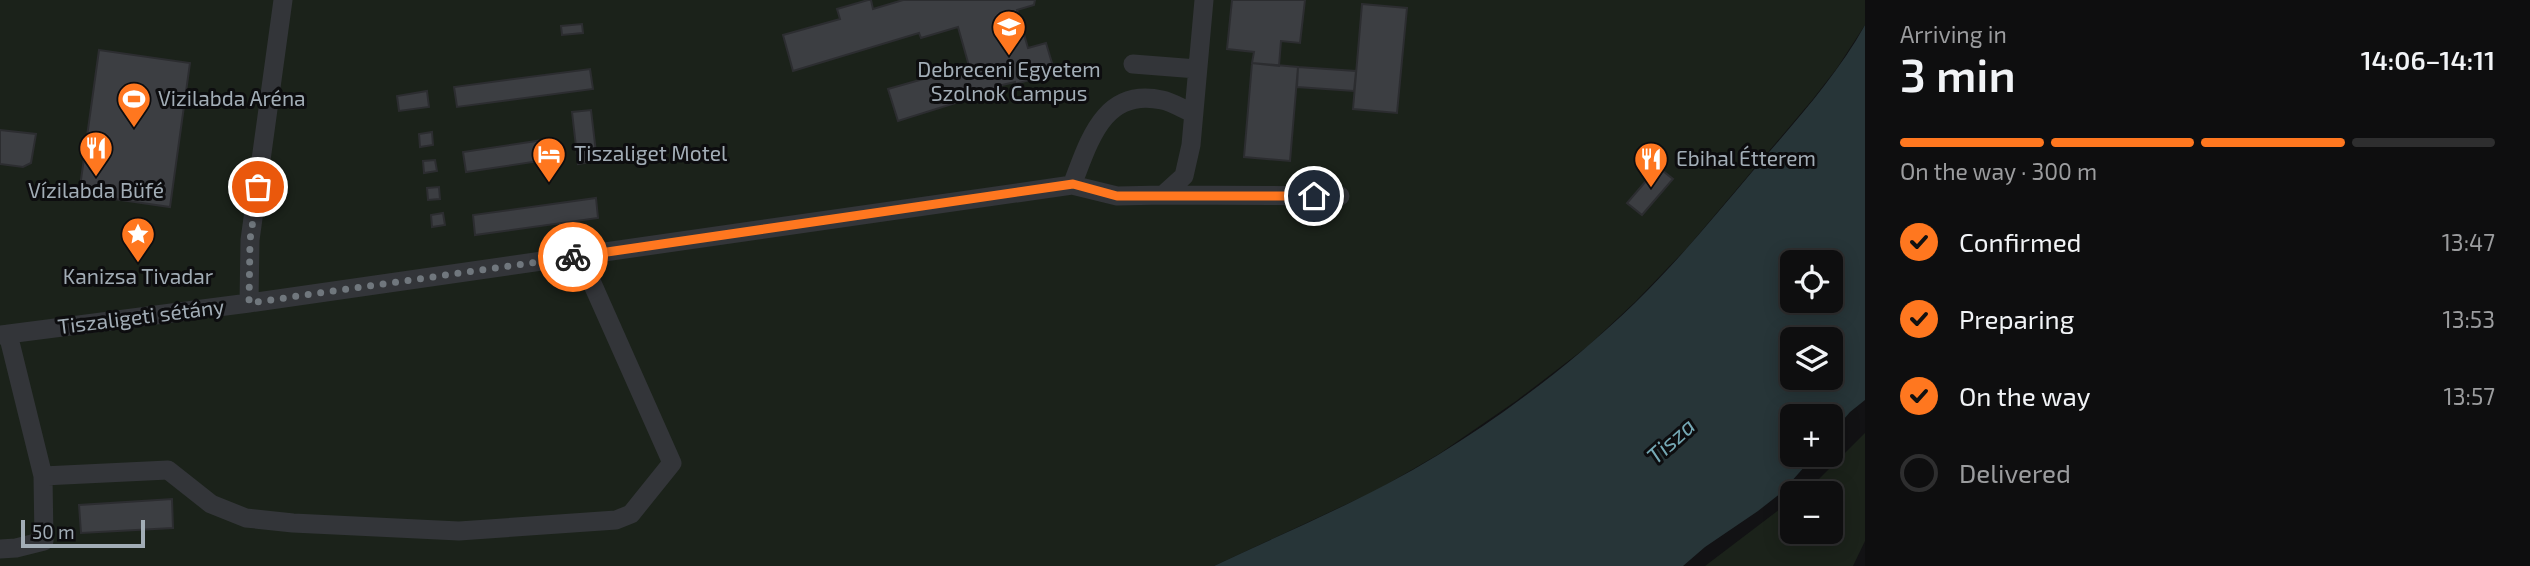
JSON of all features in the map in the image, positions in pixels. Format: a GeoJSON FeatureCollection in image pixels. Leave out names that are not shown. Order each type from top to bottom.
{"type":"FeatureCollection","features":[{"type":"Feature","properties":{"kind":"street"},"geometry":{"type":"LineString","coordinates":[[249,303],[250,240],[283,0]]}},
{"type":"Feature","properties":{"kind":"street"},"geometry":{"type":"LineString","coordinates":[[1163,195],[1184,176],[1191,145],[1204,0]]}},
{"type":"Feature","properties":{"kind":"street"},"geometry":{"type":"LineString","coordinates":[[1133,64],[1197,69]]}},
{"type":"Feature","properties":{"kind":"street"},"geometry":{"type":"LineString","coordinates":[[1073,184],[1089,141],[1104,114],[1131,99],[1162,100],[1193,113]]}},
{"type":"Feature","properties":{"kind":"street","name":"Tiszaligeti sétány"},"geometry":{"type":"LineString","coordinates":[[4,335],[249,303],[1073,184],[1117,196],[1340,196]]}},
{"type":"Feature","properties":{"kind":"street"},"geometry":{"type":"LineString","coordinates":[[43,476],[168,470],[211,504],[246,518],[293,523],[459,531],[616,520],[631,514],[671,463],[580,256]]}},
{"type":"Feature","properties":{"kind":"street"},"geometry":{"type":"LineString","coordinates":[[0,549],[44,541],[43,476],[4,335]]}},
{"type":"Feature","properties":{"kind":"shaded area"},"geometry":{"type":"Polygon","coordinates":[[[0,0],[1865,0],[1865,25],[1813,99],[1687,248],[1588,346],[1516,401],[1439,454],[1377,490],[1214,566],[0,566],[0,0]]]}},
{"type":"Feature","properties":{"kind":"shaded area"},"geometry":{"type":"Polygon","coordinates":[[[1865,433],[1865,541],[1853,566],[1705,566],[1780,509],[1780,544],[1843,544],[1843,481],[1816,481],[1831,467],[1843,467],[1843,455],[1865,433]]]}},
{"type":"Feature","properties":{"kind":"water","name":"Tisza"},"geometry":{"type":"Polygon","coordinates":[[[1865,25],[1865,400],[1843,420],[1843,404],[1780,404],[1780,467],[1804,467],[1792,481],[1780,481],[1780,494],[1705,547],[1683,566],[1214,566],[1356,500],[1411,471],[1490,421],[1565,365],[1635,303],[1680,255],[1812,102],[1865,25]]]}},
{"type":"Feature","properties":{"kind":"building","name":"Debreceni Egyetem Szolnok Campus"},"geometry":{"type":"Polygon","coordinates":[[[871,0],[873,9],[903,0],[1035,0],[1034,5],[1017,10],[1028,48],[1046,43],[1055,73],[998,86],[1000,89],[898,121],[888,89],[969,66],[958,27],[921,38],[919,33],[793,71],[783,35],[840,19],[837,9],[871,0]]]}},
{"type":"Feature","properties":{"kind":"building"},"geometry":{"type":"Polygon","coordinates":[[[1232,0],[1305,0],[1300,43],[1281,41],[1279,66],[1252,63],[1254,52],[1227,49],[1232,0]]]}},
{"type":"Feature","properties":{"kind":"building"},"geometry":{"type":"Polygon","coordinates":[[[1362,4],[1407,8],[1397,113],[1353,109],[1362,4]]]}},
{"type":"Feature","properties":{"kind":"building"},"geometry":{"type":"Polygon","coordinates":[[[582,24],[583,33],[562,35],[561,26],[582,24]]]}},
{"type":"Feature","properties":{"kind":"building","name":"Vizilabda Aréna"},"geometry":{"type":"Polygon","coordinates":[[[99,50],[190,63],[170,207],[79,194],[99,50]]]}},
{"type":"Feature","properties":{"kind":"building"},"geometry":{"type":"Polygon","coordinates":[[[1252,63],[1298,67],[1290,161],[1244,157],[1252,63]]]}},
{"type":"Feature","properties":{"kind":"building"},"geometry":{"type":"Polygon","coordinates":[[[1298,67],[1356,71],[1354,91],[1297,87],[1298,67]]]}},
{"type":"Feature","properties":{"kind":"building"},"geometry":{"type":"Polygon","coordinates":[[[590,69],[593,89],[457,107],[454,87],[590,69]]]}},
{"type":"Feature","properties":{"kind":"building"},"geometry":{"type":"Polygon","coordinates":[[[427,91],[429,107],[399,111],[397,96],[427,91]]]}},
{"type":"Feature","properties":{"kind":"building"},"geometry":{"type":"Polygon","coordinates":[[[591,110],[597,161],[578,164],[572,112],[591,110]]]}},
{"type":"Feature","properties":{"kind":"building"},"geometry":{"type":"Polygon","coordinates":[[[0,130],[36,134],[31,163],[23,167],[0,164],[0,130]]]}},
{"type":"Feature","properties":{"kind":"building"},"geometry":{"type":"Polygon","coordinates":[[[432,132],[433,145],[420,147],[419,134],[432,132]]]}},
{"type":"Feature","properties":{"kind":"building"},"geometry":{"type":"Polygon","coordinates":[[[543,140],[546,160],[466,172],[463,152],[543,140]]]}},
{"type":"Feature","properties":{"kind":"building"},"geometry":{"type":"Polygon","coordinates":[[[435,160],[437,171],[424,173],[423,161],[435,160]]]}},
{"type":"Feature","properties":{"kind":"building","name":"Ebihal Étterem"},"geometry":{"type":"Polygon","coordinates":[[[1658,167],[1673,179],[1642,215],[1627,203],[1658,167]]]}},
{"type":"Feature","properties":{"kind":"building"},"geometry":{"type":"Polygon","coordinates":[[[439,187],[440,199],[428,200],[427,188],[439,187]]]}},
{"type":"Feature","properties":{"kind":"building"},"geometry":{"type":"Polygon","coordinates":[[[596,198],[598,218],[475,235],[473,215],[596,198]]]}},
{"type":"Feature","properties":{"kind":"building"},"geometry":{"type":"Polygon","coordinates":[[[443,213],[445,225],[432,227],[431,215],[443,213]]]}},
{"type":"Feature","properties":{"kind":"building"},"geometry":{"type":"Polygon","coordinates":[[[172,499],[173,528],[81,533],[79,505],[172,499]]]}},
{"type":"Feature","properties":{"kind":"way so far"},"geometry":{"type":"LineString","coordinates":[[258,187],[250,240],[249,303],[573,257]]}},
{"type":"Feature","properties":{"kind":"place","name":"Debreceni Egyetem Szolnok Campus"},"geometry":{"type":"Point","coordinates":[1009,57]}},
{"type":"Feature","properties":{"kind":"place","name":"Vizilabda Aréna"},"geometry":{"type":"Point","coordinates":[134,129]}},
{"type":"Feature","properties":{"kind":"place","name":"Vízilabda Büfé"},"geometry":{"type":"Point","coordinates":[96,178]}},
{"type":"Feature","properties":{"kind":"place","name":"Tiszaliget Motel"},"geometry":{"type":"Point","coordinates":[549,184]}},
{"type":"Feature","properties":{"kind":"place","name":"Ebihal Étterem"},"geometry":{"type":"Point","coordinates":[1651,189]}},
{"type":"Feature","properties":{"kind":"place","name":"Kanizsa Tivadar"},"geometry":{"type":"Point","coordinates":[138,264]}},
{"type":"Feature","properties":{"kind":"route"},"geometry":{"type":"LineString","coordinates":[[573,257],[1073,184],[1117,196],[1314,196]]}}]}
